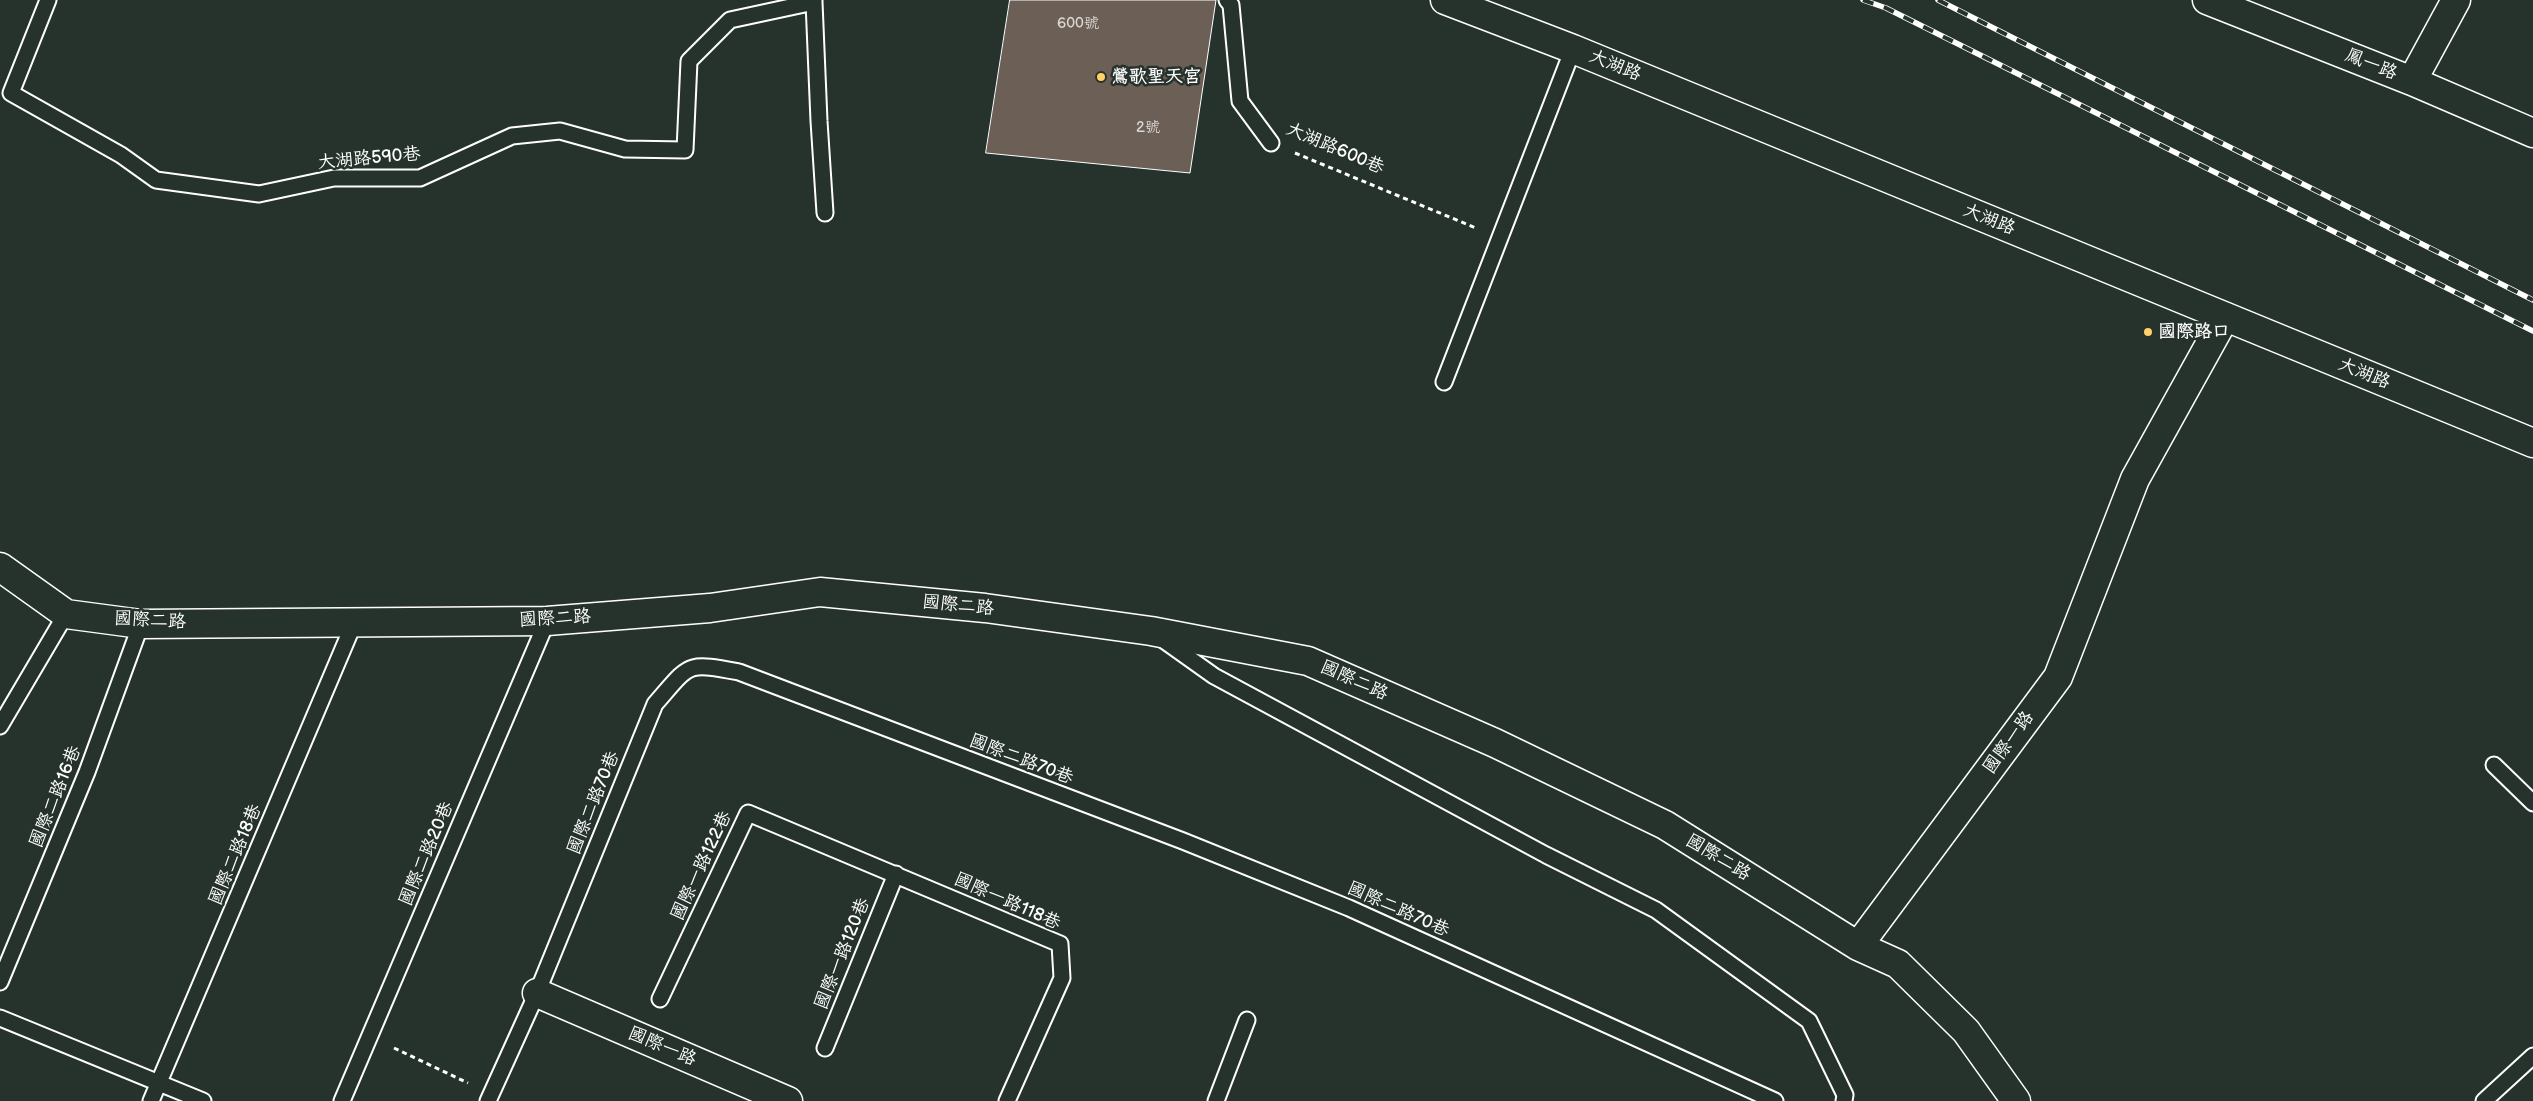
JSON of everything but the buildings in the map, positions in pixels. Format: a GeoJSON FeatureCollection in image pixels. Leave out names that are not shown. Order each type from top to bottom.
{"type":"FeatureCollection","features":[{"type":"Feature","properties":{"kind":"street","name":"大湖路"},"geometry":{"type":"LineString","coordinates":[[1445,0],[1573,49],[2533,443]]}},
{"type":"Feature","properties":{"kind":"street","name":"鳳一路"},"geometry":{"type":"LineString","coordinates":[[2207,0],[2412,81],[2533,133]]}},
{"type":"Feature","properties":{"kind":"street"},"geometry":{"type":"LineString","coordinates":[[2412,81],[2456,0]]}},
{"type":"Feature","properties":{"kind":"street","name":"國際一路"},"geometry":{"type":"LineString","coordinates":[[1858,946],[2058,677],[2135,479],[2225,317]]}},
{"type":"Feature","properties":{"kind":"street","name":"國際二路"},"geometry":{"type":"LineString","coordinates":[[0,567],[66,614],[141,624],[547,621],[710,608],[820,592],[985,608],[1151,631],[1308,660],[1495,743],[1665,825],[1858,946]]}},
{"type":"Feature","properties":{"kind":"street"},"geometry":{"type":"LineString","coordinates":[[1858,946],[1898,964],[1959,1024],[2016,1101]]}},
{"type":"Feature","properties":{"kind":"street","name":"國際一路"},"geometry":{"type":"LineString","coordinates":[[536,993],[788,1101]]}},
{"type":"Feature","properties":{"kind":"lane","name":"大湖路590巷"},"geometry":{"type":"LineString","coordinates":[[48,0],[11,92],[121,155],[156,180],[259,194],[334,178],[420,178],[512,136],[560,131],[625,150],[685,150],[690,62],[730,20],[814,1]]}},
{"type":"Feature","properties":{"kind":"lane","name":"大湖路600巷"},"geometry":{"type":"LineString","coordinates":[[1227,0],[1231,5],[1240,101],[1271,143]]}},
{"type":"Feature","properties":{"kind":"lane"},"geometry":{"type":"LineString","coordinates":[[814,1],[818,121],[825,213]]}},
{"type":"Feature","properties":{"kind":"lane"},"geometry":{"type":"LineString","coordinates":[[1444,382],[1573,49]]}},
{"type":"Feature","properties":{"kind":"lane"},"geometry":{"type":"LineString","coordinates":[[0,726],[66,614]]}},
{"type":"Feature","properties":{"kind":"lane","name":"國際二路20巷"},"geometry":{"type":"LineString","coordinates":[[342,1101],[547,621]]}},
{"type":"Feature","properties":{"kind":"lane","name":"國際二路18巷"},"geometry":{"type":"LineString","coordinates":[[151,1101],[354,623]]}},
{"type":"Feature","properties":{"kind":"lane","name":"國際二路16巷"},"geometry":{"type":"LineString","coordinates":[[0,982],[87,772],[141,624]]}},
{"type":"Feature","properties":{"kind":"lane"},"geometry":{"type":"LineString","coordinates":[[1151,631],[1214,676],[1546,855],[1656,910],[1809,1021],[1845,1095],[1844,1101]]}},
{"type":"Feature","properties":{"kind":"lane","name":"國際二路70巷"},"geometry":{"type":"LineString","coordinates":[[489,1097],[536,993],[655,704],[684,671],[699,665],[739,672],[1182,841],[1331,900],[1775,1101]]}},
{"type":"Feature","properties":{"kind":"lane"},"geometry":{"type":"LineString","coordinates":[[2494,765],[2533,803]]}},
{"type":"Feature","properties":{"kind":"lane","name":"國際一路122巷"},"geometry":{"type":"LineString","coordinates":[[660,1000],[748,813],[896,874]]}},
{"type":"Feature","properties":{"kind":"lane","name":"國際一路120巷"},"geometry":{"type":"LineString","coordinates":[[825,1048],[896,874]]}},
{"type":"Feature","properties":{"kind":"lane","name":"國際一路118巷"},"geometry":{"type":"LineString","coordinates":[[896,874],[1060,944],[1062,978],[1007,1101]]}},
{"type":"Feature","properties":{"kind":"lane"},"geometry":{"type":"LineString","coordinates":[[0,1018],[203,1101]]}},
{"type":"Feature","properties":{"kind":"lane"},"geometry":{"type":"LineString","coordinates":[[1216,1101],[1247,1020]]}},
{"type":"Feature","properties":{"kind":"lane"},"geometry":{"type":"LineString","coordinates":[[2484,1101],[2533,1056]]}},
{"type":"Feature","properties":{"kind":"path","name":"大湖路600巷"},"geometry":{"type":"LineString","coordinates":[[1271,143],[1500,238]]}},
{"type":"Feature","properties":{"kind":"path"},"geometry":{"type":"LineString","coordinates":[[370,1036],[489,1097]]}},
{"type":"Feature","properties":{"kind":"railway"},"geometry":{"type":"LineString","coordinates":[[1863,0],[1886,8],[2533,331]]}},
{"type":"Feature","properties":{"kind":"railway"},"geometry":{"type":"LineString","coordinates":[[1938,0],[2533,300]]}},
{"type":"Feature","properties":{"kind":"place","name":"鶯歌聖天宮"},"geometry":{"type":"Point","coordinates":[1101,77]}},
{"type":"Feature","properties":{"kind":"place","name":"國際路口"},"geometry":{"type":"Point","coordinates":[2148,332]}}]}
